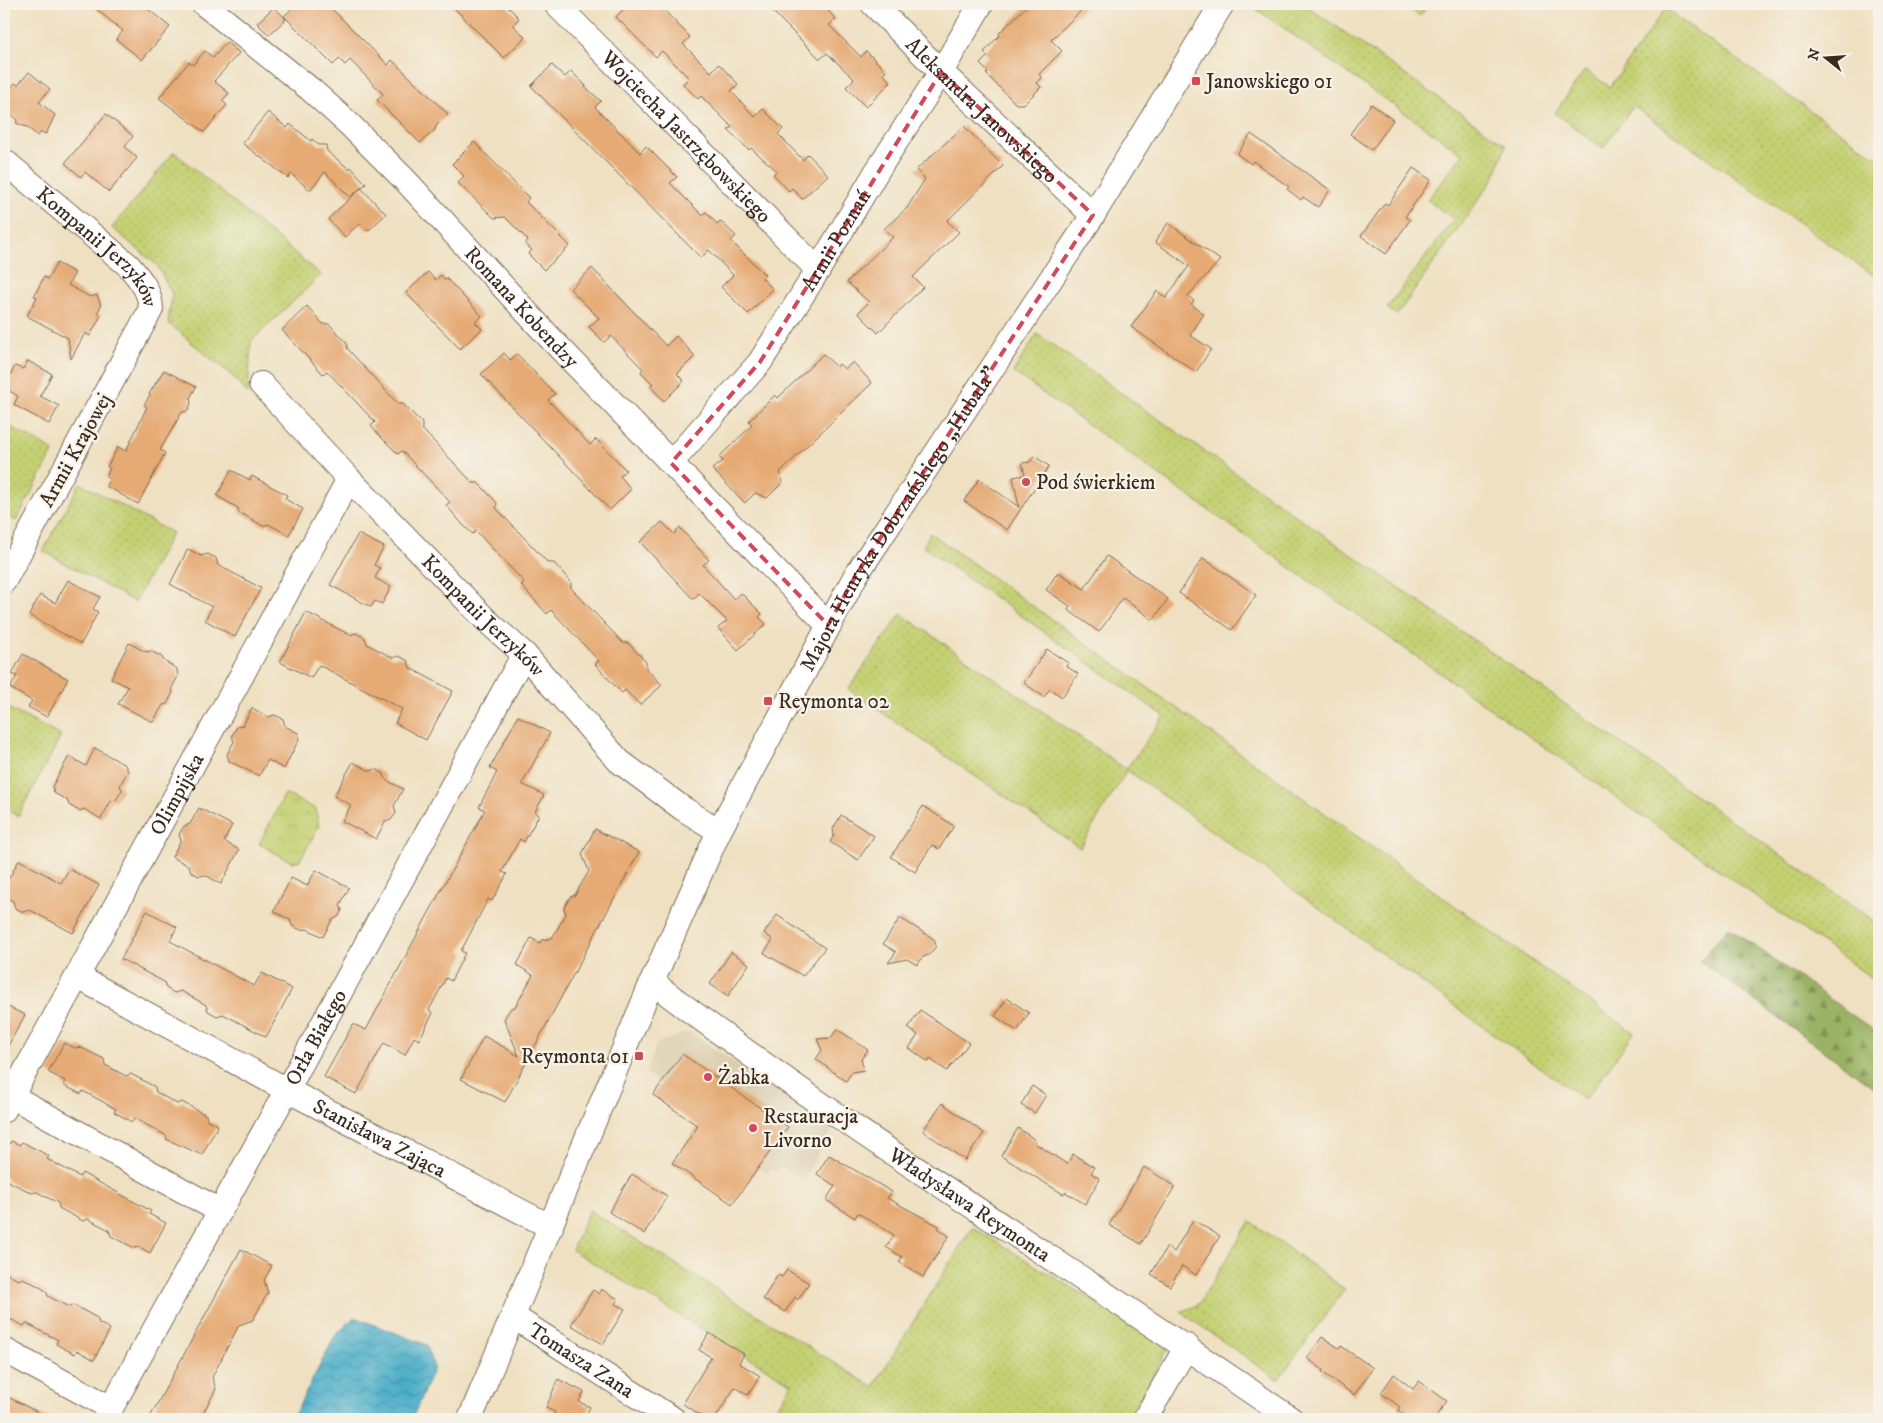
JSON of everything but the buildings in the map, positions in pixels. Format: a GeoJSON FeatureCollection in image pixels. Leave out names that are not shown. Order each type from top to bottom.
{"type":"FeatureCollection","features":[{"type":"Feature","properties":{"kind":"street","name":"Romana Kobendzy"},"geometry":{"type":"LineString","coordinates":[[204,4],[310,89],[356,131],[407,182],[552,340],[828,625]]}},
{"type":"Feature","properties":{"kind":"street","name":"Wojciecha Jastrzębowskiego"},"geometry":{"type":"LineString","coordinates":[[556,4],[818,270]]}},
{"type":"Feature","properties":{"kind":"street","name":"Aleksandra Janowskiego"},"geometry":{"type":"LineString","coordinates":[[873,4],[941,72],[1093,215]]}},
{"type":"Feature","properties":{"kind":"street","name":"Armii Poznań"},"geometry":{"type":"LineString","coordinates":[[671,463],[760,362],[877,171],[941,72],[981,4]]}},
{"type":"Feature","properties":{"kind":"street","name":"Majora Henryka Dobrzańskiego „Hubala”"},"geometry":{"type":"LineString","coordinates":[[470,1419],[652,982],[719,831],[828,625],[856,575],[1093,215],[1222,4]]}},
{"type":"Feature","properties":{"kind":"street","name":"Kompanii Jerzyków"},"geometry":{"type":"LineString","coordinates":[[4,161],[128,265],[145,285],[150,298],[151,309],[146,320]]}},
{"type":"Feature","properties":{"kind":"street","name":"Armii Krajowej"},"geometry":{"type":"LineString","coordinates":[[4,581],[146,320]]}},
{"type":"Feature","properties":{"kind":"street","name":"Kompanii Jerzyków"},"geometry":{"type":"LineString","coordinates":[[261,384],[349,479],[487,621],[524,654],[619,761],[682,808],[719,831]]}},
{"type":"Feature","properties":{"kind":"street","name":"Olimpijska"},"geometry":{"type":"LineString","coordinates":[[6,1099],[78,977],[349,479]]}},
{"type":"Feature","properties":{"kind":"street","name":"Orła Białego"},"geometry":{"type":"LineString","coordinates":[[108,1414],[524,654]]}},
{"type":"Feature","properties":{"kind":"street","name":"Stanisława Zająca"},"geometry":{"type":"LineString","coordinates":[[78,977],[287,1090],[551,1227]]}},
{"type":"Feature","properties":{"kind":"street","name":"Władysława Reymonta"},"geometry":{"type":"LineString","coordinates":[[652,982],[922,1174],[1187,1346],[1291,1419]]}},
{"type":"Feature","properties":{"kind":"street"},"geometry":{"type":"LineString","coordinates":[[6,1099],[220,1211]]}},
{"type":"Feature","properties":{"kind":"street","name":"Tomasza Zana"},"geometry":{"type":"LineString","coordinates":[[514,1317],[673,1419]]}},
{"type":"Feature","properties":{"kind":"street"},"geometry":{"type":"LineString","coordinates":[[1145,1419],[1187,1346]]}},
{"type":"Feature","properties":{"kind":"street"},"geometry":{"type":"LineString","coordinates":[[4,1350],[108,1414]]}},
{"type":"Feature","properties":{"kind":"highlighted area"},"geometry":{"type":"Polygon","coordinates":[[[941,72],[1093,215],[856,575],[828,625],[671,463],[760,362],[941,72]]]}},
{"type":"Feature","properties":{"kind":"shaded area"},"geometry":{"type":"Polygon","coordinates":[[[690,1032],[832,1130],[803,1180],[781,1167],[777,1171],[771,1169],[768,1174],[653,1095],[661,1084],[646,1073],[657,1043],[690,1032]]]}},
{"type":"Feature","properties":{"kind":"green space"},"geometry":{"type":"Polygon","coordinates":[[[1249,4],[1304,4],[1506,145],[1494,178],[1397,315],[1387,308],[1454,219],[1427,200],[1463,154],[1249,4]]]}},
{"type":"Feature","properties":{"kind":"green space"},"geometry":{"type":"Polygon","coordinates":[[[1403,4],[1429,4],[1420,16],[1403,4]]]}},
{"type":"Feature","properties":{"kind":"green space"},"geometry":{"type":"Polygon","coordinates":[[[1665,9],[1879,159],[1879,279],[1633,106],[1603,148],[1555,113],[1585,70],[1610,87],[1665,9]]]}},
{"type":"Feature","properties":{"kind":"green space"},"geometry":{"type":"Polygon","coordinates":[[[174,152],[321,275],[251,341],[248,394],[231,375],[168,323],[172,294],[157,265],[112,228],[174,152]]]}},
{"type":"Feature","properties":{"kind":"green space"},"geometry":{"type":"Polygon","coordinates":[[[1037,334],[1879,924],[1879,983],[1013,372],[1037,334]]]}},
{"type":"Feature","properties":{"kind":"green space"},"geometry":{"type":"Polygon","coordinates":[[[4,423],[54,451],[16,521],[4,514],[4,423]]]}},
{"type":"Feature","properties":{"kind":"green space"},"geometry":{"type":"Polygon","coordinates":[[[80,483],[172,533],[135,602],[43,551],[80,483]]]}},
{"type":"Feature","properties":{"kind":"green space"},"geometry":{"type":"Polygon","coordinates":[[[930,533],[1634,1033],[1585,1100],[1127,770],[1080,848],[848,689],[901,614],[1126,769],[1164,716],[923,547],[930,533]]]}},
{"type":"Feature","properties":{"kind":"green space"},"geometry":{"type":"Polygon","coordinates":[[[4,706],[61,736],[18,816],[4,808],[4,706]]]}},
{"type":"Feature","properties":{"kind":"green space"},"geometry":{"type":"Polygon","coordinates":[[[285,794],[316,809],[319,826],[300,860],[292,862],[259,844],[285,794]]]}},
{"type":"Feature","properties":{"kind":"green space"},"geometry":{"type":"Polygon","coordinates":[[[1728,927],[1879,1034],[1879,1091],[1700,961],[1728,927]]]}},
{"type":"Feature","properties":{"kind":"green space"},"geometry":{"type":"Polygon","coordinates":[[[589,1210],[873,1387],[972,1227],[1169,1347],[1128,1419],[770,1419],[792,1384],[572,1250],[589,1210]]]}},
{"type":"Feature","properties":{"kind":"green space"},"geometry":{"type":"Polygon","coordinates":[[[1250,1221],[1345,1289],[1278,1380],[1181,1312],[1198,1305],[1250,1221]]]}},
{"type":"Feature","properties":{"kind":"water"},"geometry":{"type":"Polygon","coordinates":[[[354,1317],[427,1345],[434,1368],[412,1419],[292,1419],[335,1336],[354,1317]]]}},
{"type":"Feature","properties":{"kind":"place","name":"Janowskiego 01"},"geometry":{"type":"Point","coordinates":[1196,81]}},
{"type":"Feature","properties":{"kind":"place","name":"Pod świerkiem"},"geometry":{"type":"Point","coordinates":[1026,482]}},
{"type":"Feature","properties":{"kind":"place","name":"Reymonta 02"},"geometry":{"type":"Point","coordinates":[768,701]}},
{"type":"Feature","properties":{"kind":"place","name":"Reymonta 01"},"geometry":{"type":"Point","coordinates":[639,1056]}},
{"type":"Feature","properties":{"kind":"place","name":"Żabka"},"geometry":{"type":"Point","coordinates":[708,1077]}},
{"type":"Feature","properties":{"kind":"place","name":"Restauracja Livorno"},"geometry":{"type":"Point","coordinates":[753,1128]}}]}
